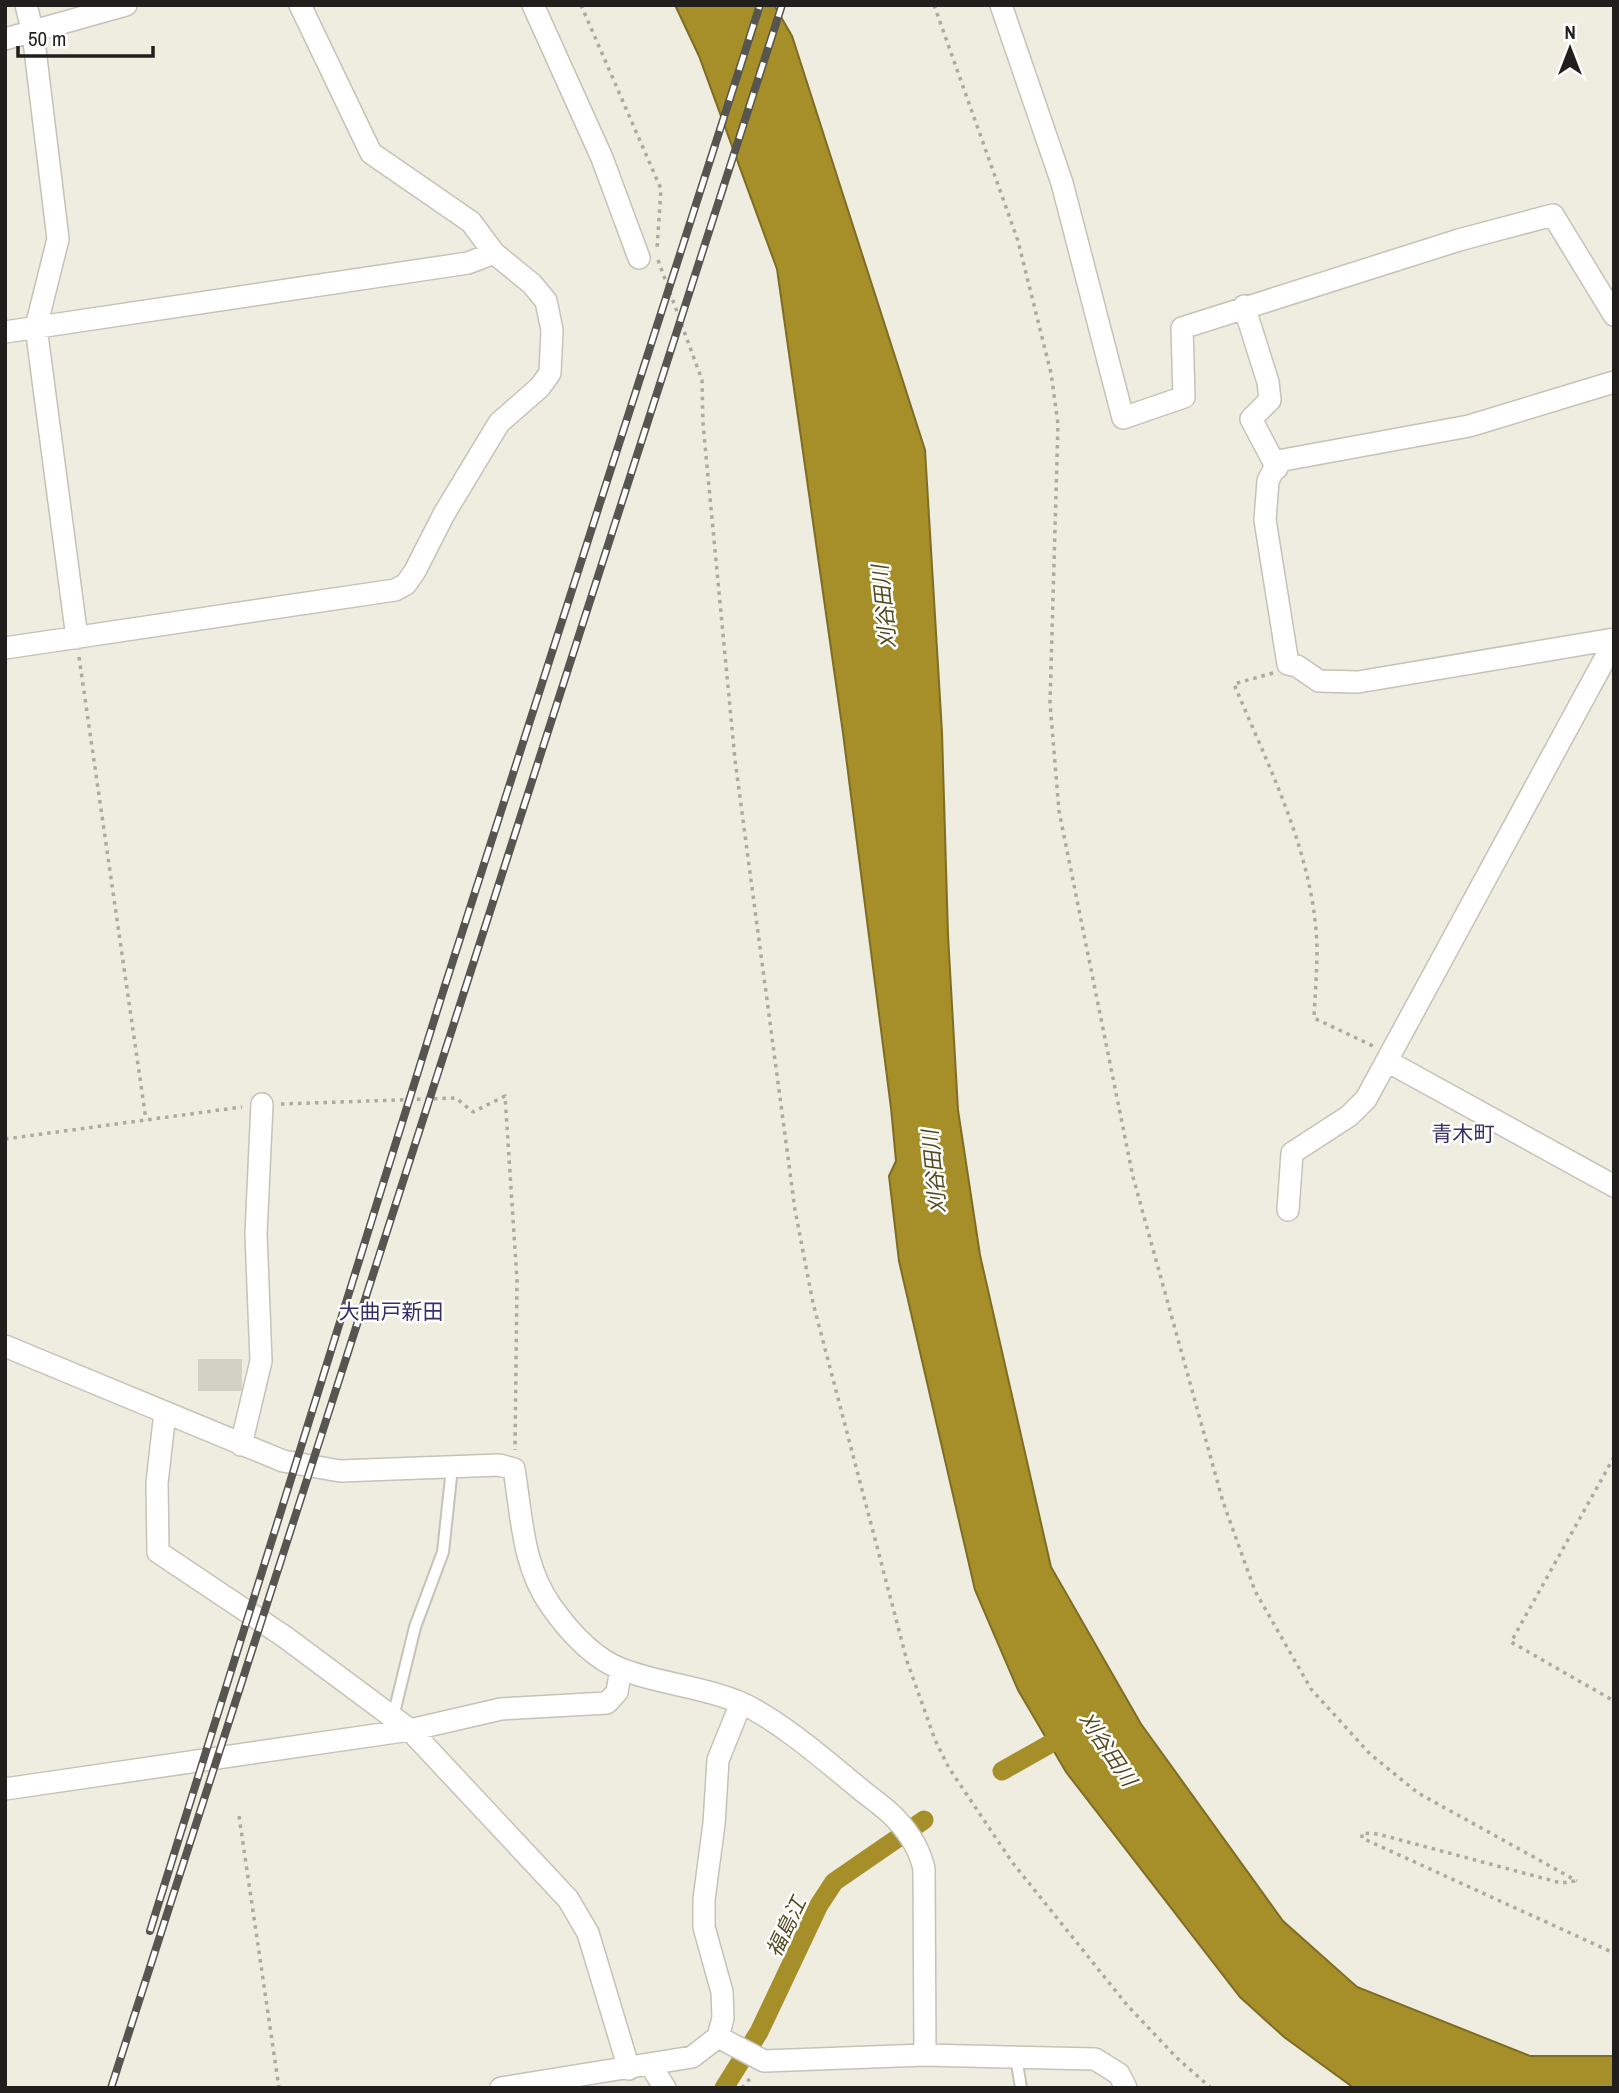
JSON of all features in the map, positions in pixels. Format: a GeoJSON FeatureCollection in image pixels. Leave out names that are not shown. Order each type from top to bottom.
{"type":"FeatureCollection","features":[{"type":"Feature","properties":{"kind":"street"},"geometry":{"type":"LineString","coordinates":[[26,5],[33,33],[58,239],[36,327],[76,638]]}},
{"type":"Feature","properties":{"kind":"street"},"geometry":{"type":"LineString","coordinates":[[5,38],[33,33],[126,5]]}},
{"type":"Feature","properties":{"kind":"street"},"geometry":{"type":"LineString","coordinates":[[5,648],[396,590],[406,584],[499,423],[540,387],[550,373],[552,330],[546,301],[532,284],[494,253],[471,222],[371,153],[300,5]]}},
{"type":"Feature","properties":{"kind":"street"},"geometry":{"type":"LineString","coordinates":[[533,5],[602,158],[639,258]]}},
{"type":"Feature","properties":{"kind":"street"},"geometry":{"type":"LineString","coordinates":[[1001,5],[1015,39],[1062,183],[1123,418],[1184,397],[1182,328],[1244,306],[1459,240],[1553,215],[1614,315]]}},
{"type":"Feature","properties":{"kind":"street"},"geometry":{"type":"LineString","coordinates":[[5,332],[468,263],[494,253]]}},
{"type":"Feature","properties":{"kind":"street"},"geometry":{"type":"LineString","coordinates":[[1244,306],[1268,382],[1270,400],[1251,419],[1277,468]]}},
{"type":"Feature","properties":{"kind":"street"},"geometry":{"type":"LineString","coordinates":[[1614,382],[1469,426],[1278,461],[1277,468],[1268,481],[1265,520],[1288,664],[1299,667],[1319,681],[1358,682],[1614,640]]}},
{"type":"Feature","properties":{"kind":"street"},"geometry":{"type":"LineString","coordinates":[[1288,1210],[1292,1153],[1349,1116],[1366,1099],[1614,640]]}},
{"type":"Feature","properties":{"kind":"street"},"geometry":{"type":"LineString","coordinates":[[1387,1061],[1614,1186]]}},
{"type":"Feature","properties":{"kind":"street"},"geometry":{"type":"LineString","coordinates":[[242,1446],[261,1361],[256,1234],[262,1104]]}},
{"type":"Feature","properties":{"kind":"street"},"geometry":{"type":"LineString","coordinates":[[5,1346],[283,1461],[340,1471],[499,1465],[514,1469],[525,1550],[532,1574],[550,1605],[572,1632],[594,1652],[621,1669],[689,1685],[741,1703],[795,1738],[895,1818],[916,1844],[924,1870],[925,2055]]}},
{"type":"Feature","properties":{"kind":"street"},"geometry":{"type":"LineString","coordinates":[[165,1412],[157,1483],[158,1552],[285,1637],[401,1723],[568,1899],[581,1919],[629,2069]]}},
{"type":"Feature","properties":{"kind":"street"},"geometry":{"type":"LineString","coordinates":[[5,1789],[401,1723],[501,1709],[607,1703],[617,1692],[621,1669]]}},
{"type":"Feature","properties":{"kind":"street"},"geometry":{"type":"LineString","coordinates":[[725,2041],[722,1992],[704,1927],[704,1899],[714,1824],[718,1760],[741,1703]]}},
{"type":"Feature","properties":{"kind":"street"},"geometry":{"type":"LineString","coordinates":[[725,2041],[764,2061],[925,2055],[1095,2059],[1119,2074],[1126,2088]]}},
{"type":"Feature","properties":{"kind":"street"},"geometry":{"type":"LineString","coordinates":[[501,2088],[651,2066],[692,2057],[725,2041]]}},
{"type":"Feature","properties":{"kind":"street"},"geometry":{"type":"LineString","coordinates":[[651,2066],[665,2088]]}},
{"type":"Feature","properties":{"kind":"lane"},"geometry":{"type":"LineString","coordinates":[[401,1723],[415,1627],[443,1552],[453,1468]]}},
{"type":"Feature","properties":{"kind":"lane"},"geometry":{"type":"LineString","coordinates":[[1016,2057],[1021,2088]]}},
{"type":"Feature","properties":{"kind":"path"},"geometry":{"type":"LineString","coordinates":[[581,5],[661,190],[658,261],[702,380],[703,424],[735,760],[795,1210],[813,1303],[907,1661],[949,1769],[1012,1862],[1119,1996],[1177,2058],[1211,2088]]}},
{"type":"Feature","properties":{"kind":"path"},"geometry":{"type":"LineString","coordinates":[[934,5],[1018,241],[1051,373],[1058,424],[1050,703],[1059,811],[1133,1177],[1223,1502],[1255,1591],[1311,1689],[1370,1754],[1430,1800],[1577,1881],[1560,1883],[1378,1834],[1362,1833],[1362,1838],[1614,1953]]}},
{"type":"Feature","properties":{"kind":"path"},"geometry":{"type":"LineString","coordinates":[[76,638],[146,1120]]}},
{"type":"Feature","properties":{"kind":"path"},"geometry":{"type":"LineString","coordinates":[[1299,667],[1234,684],[1297,836],[1312,905],[1317,947],[1314,1018],[1380,1048],[1387,1061]]}},
{"type":"Feature","properties":{"kind":"path"},"geometry":{"type":"LineString","coordinates":[[5,1139],[262,1104],[456,1097],[473,1112],[505,1096],[517,1280],[514,1469]]}},
{"type":"Feature","properties":{"kind":"path"},"geometry":{"type":"LineString","coordinates":[[1614,1457],[1511,1642],[1614,1701]]}},
{"type":"Feature","properties":{"kind":"path"},"geometry":{"type":"LineString","coordinates":[[239,1816],[279,2088]]}},
{"type":"Feature","properties":{"kind":"water","name":"刈谷田川"},"geometry":{"type":"Polygon","coordinates":[[[675,5],[774,5],[792,36],[925,450],[942,732],[948,935],[958,1110],[980,1255],[1051,1567],[1141,1724],[1283,1921],[1357,1987],[1530,2056],[1614,2056],[1614,2088],[1354,2088],[1284,2037],[1240,1997],[1066,1772],[1018,1690],[975,1590],[899,1261],[889,1176],[896,1161],[891,1108],[843,733],[777,269],[699,56],[675,5]]]}},
{"type":"Feature","properties":{"kind":"building"},"geometry":{"type":"Polygon","coordinates":[[[198,1359],[242,1359],[242,1391],[198,1391],[198,1359]]]}},
{"type":"Feature","properties":{"kind":"waterway","name":"福島江"},"geometry":{"type":"LineString","coordinates":[[1002,1771],[1071,1732]]}},
{"type":"Feature","properties":{"kind":"waterway","name":"福島江"},"geometry":{"type":"LineString","coordinates":[[724,2088],[759,2032],[819,1905],[834,1882],[924,1820]]}},
{"type":"Feature","properties":{"kind":"railway"},"geometry":{"type":"LineString","coordinates":[[150,1931],[441,998],[760,5]]}},
{"type":"Feature","properties":{"kind":"railway"},"geometry":{"type":"LineString","coordinates":[[111,2088],[782,5]]}},
{"type":"Feature","properties":{"kind":"district","name":"青木町"},"geometry":{"type":"Point","coordinates":[1463,1133]}},
{"type":"Feature","properties":{"kind":"district","name":"大曲戸新田"},"geometry":{"type":"Point","coordinates":[391,1311]}}]}
